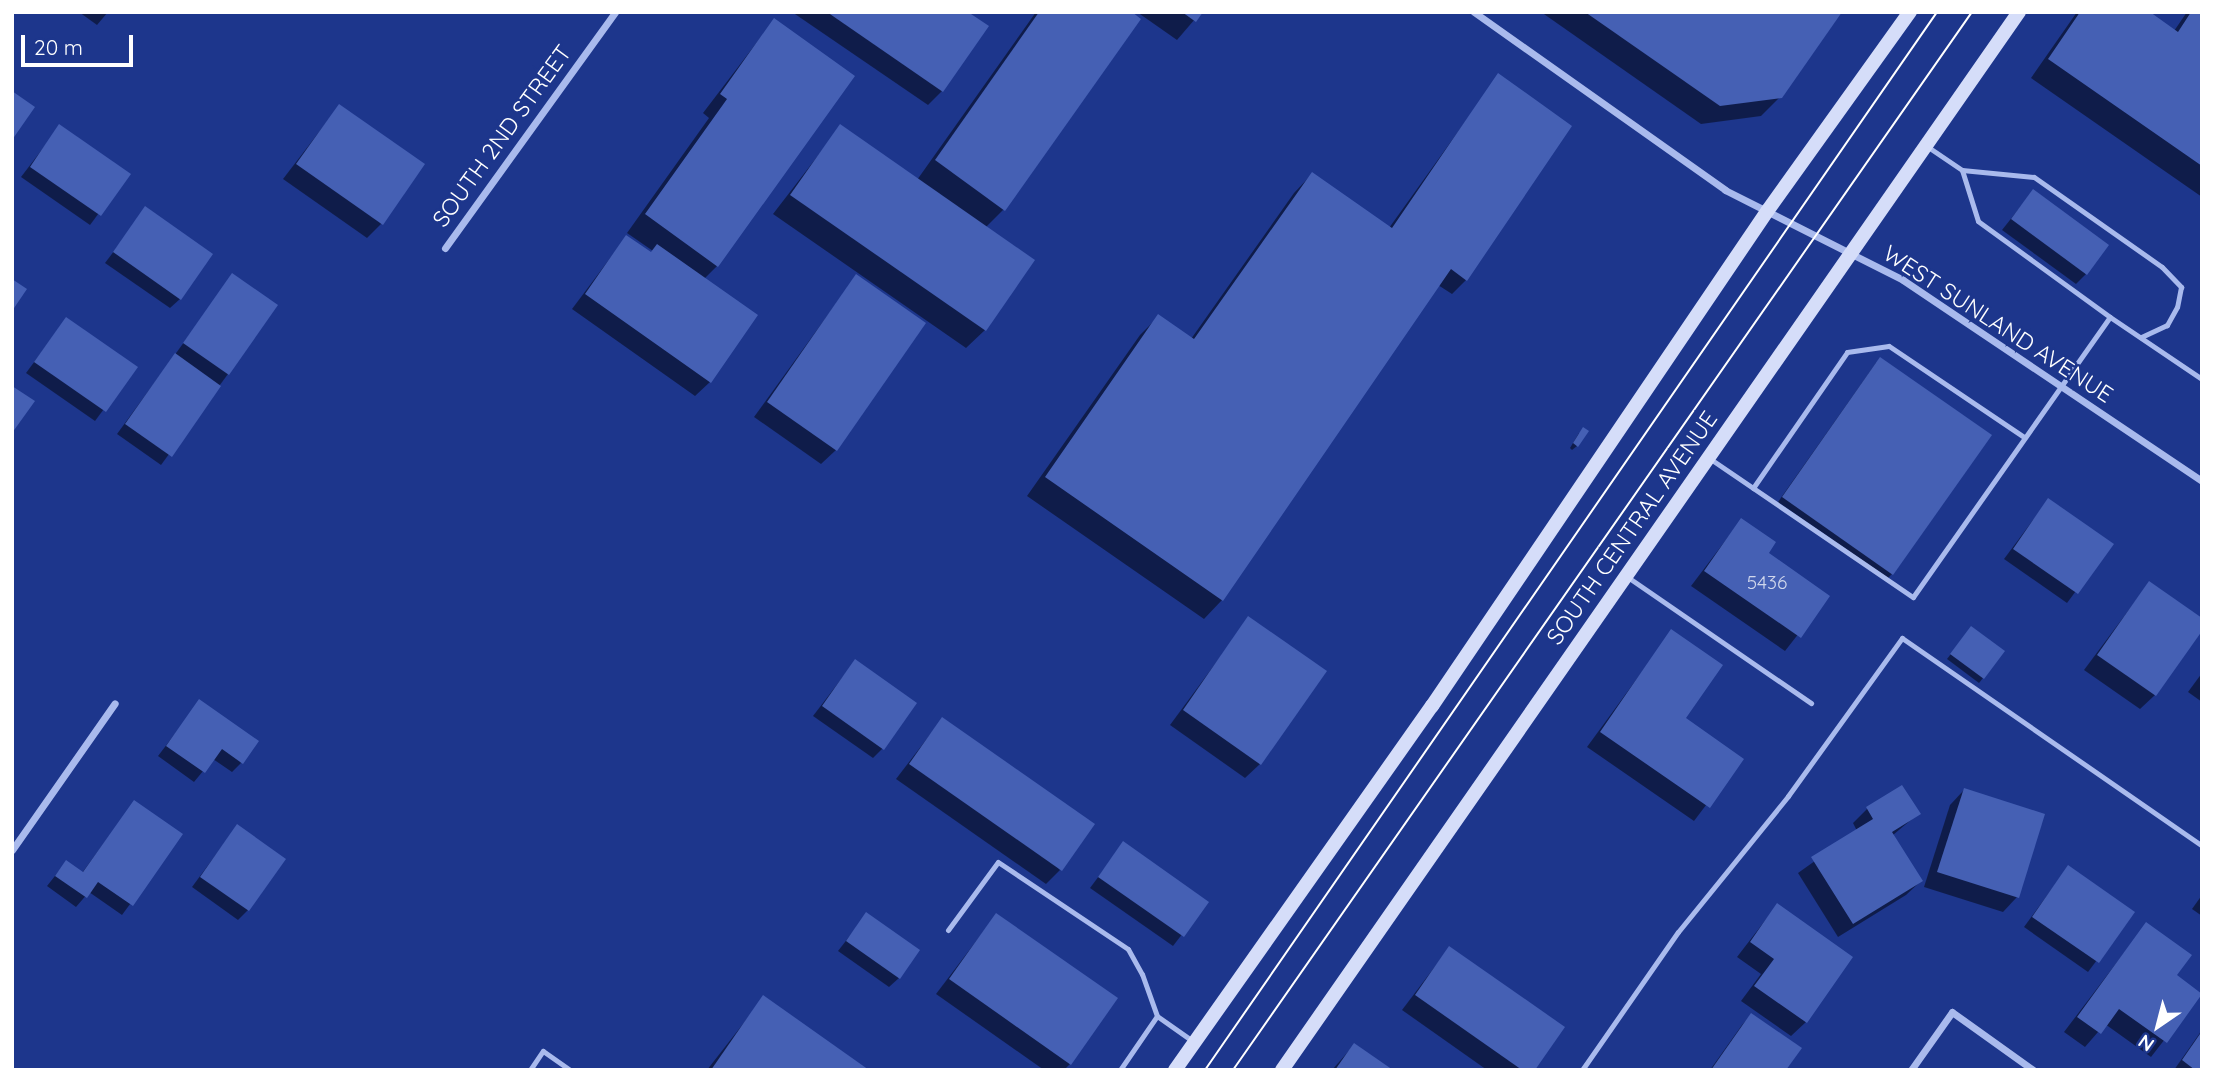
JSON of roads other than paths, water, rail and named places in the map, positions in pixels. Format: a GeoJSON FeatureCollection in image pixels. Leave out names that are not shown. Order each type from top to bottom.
{"type":"FeatureCollection","features":[{"type":"Feature","properties":{"kind":"main road"},"geometry":{"type":"LineString","coordinates":[[1175,1070],[1432,706],[1768,210],[1910,12]]}},
{"type":"Feature","properties":{"kind":"main road","name":"SOUTH CENTRAL AVENUE"},"geometry":{"type":"LineString","coordinates":[[1282,1070],[2019,12]]}},
{"type":"Feature","properties":{"kind":"street","name":"SOUTH 2ND STREET"},"geometry":{"type":"LineString","coordinates":[[445,248],[615,12]]}},
{"type":"Feature","properties":{"kind":"street","name":"WEST SUNLAND AVENUE"},"geometry":{"type":"LineString","coordinates":[[1474,12],[1671,154],[1726,190],[1903,281],[2202,481]]}},
{"type":"Feature","properties":{"kind":"street"},"geometry":{"type":"LineString","coordinates":[[12,850],[115,703]]}},
{"type":"Feature","properties":{"kind":"street"},"geometry":{"type":"LineString","coordinates":[[1911,1070],[1952,1012],[2032,1070]]}},
{"type":"Feature","properties":{"kind":"lane"},"geometry":{"type":"LineString","coordinates":[[1927,146],[1962,170],[2034,177],[2162,267],[2180,287],[2177,307],[2167,325],[2141,337]]}},
{"type":"Feature","properties":{"kind":"lane"},"geometry":{"type":"LineString","coordinates":[[1962,170],[1978,220],[2109,317],[2202,379]]}},
{"type":"Feature","properties":{"kind":"lane"},"geometry":{"type":"LineString","coordinates":[[1709,458],[1913,597],[2109,317]]}},
{"type":"Feature","properties":{"kind":"lane"},"geometry":{"type":"LineString","coordinates":[[1753,488],[1847,352],[1889,346],[2024,438]]}},
{"type":"Feature","properties":{"kind":"lane"},"geometry":{"type":"LineString","coordinates":[[1626,576],[1811,703]]}},
{"type":"Feature","properties":{"kind":"lane"},"geometry":{"type":"LineString","coordinates":[[1583,1070],[1678,932],[1788,796],[1902,638],[2202,846]]}},
{"type":"Feature","properties":{"kind":"lane"},"geometry":{"type":"LineString","coordinates":[[948,930],[998,862],[1128,949],[1142,974],[1157,1016],[1194,1042]]}},
{"type":"Feature","properties":{"kind":"lane"},"geometry":{"type":"LineString","coordinates":[[1120,1070],[1157,1016]]}},
{"type":"Feature","properties":{"kind":"lane"},"geometry":{"type":"LineString","coordinates":[[530,1070],[543,1051],[570,1070]]}},
{"type":"Feature","properties":{"kind":"tram line"},"geometry":{"type":"LineString","coordinates":[[1205,1070],[1937,12]]}},
{"type":"Feature","properties":{"kind":"tram line"},"geometry":{"type":"LineString","coordinates":[[1233,1070],[1972,12]]}}]}
